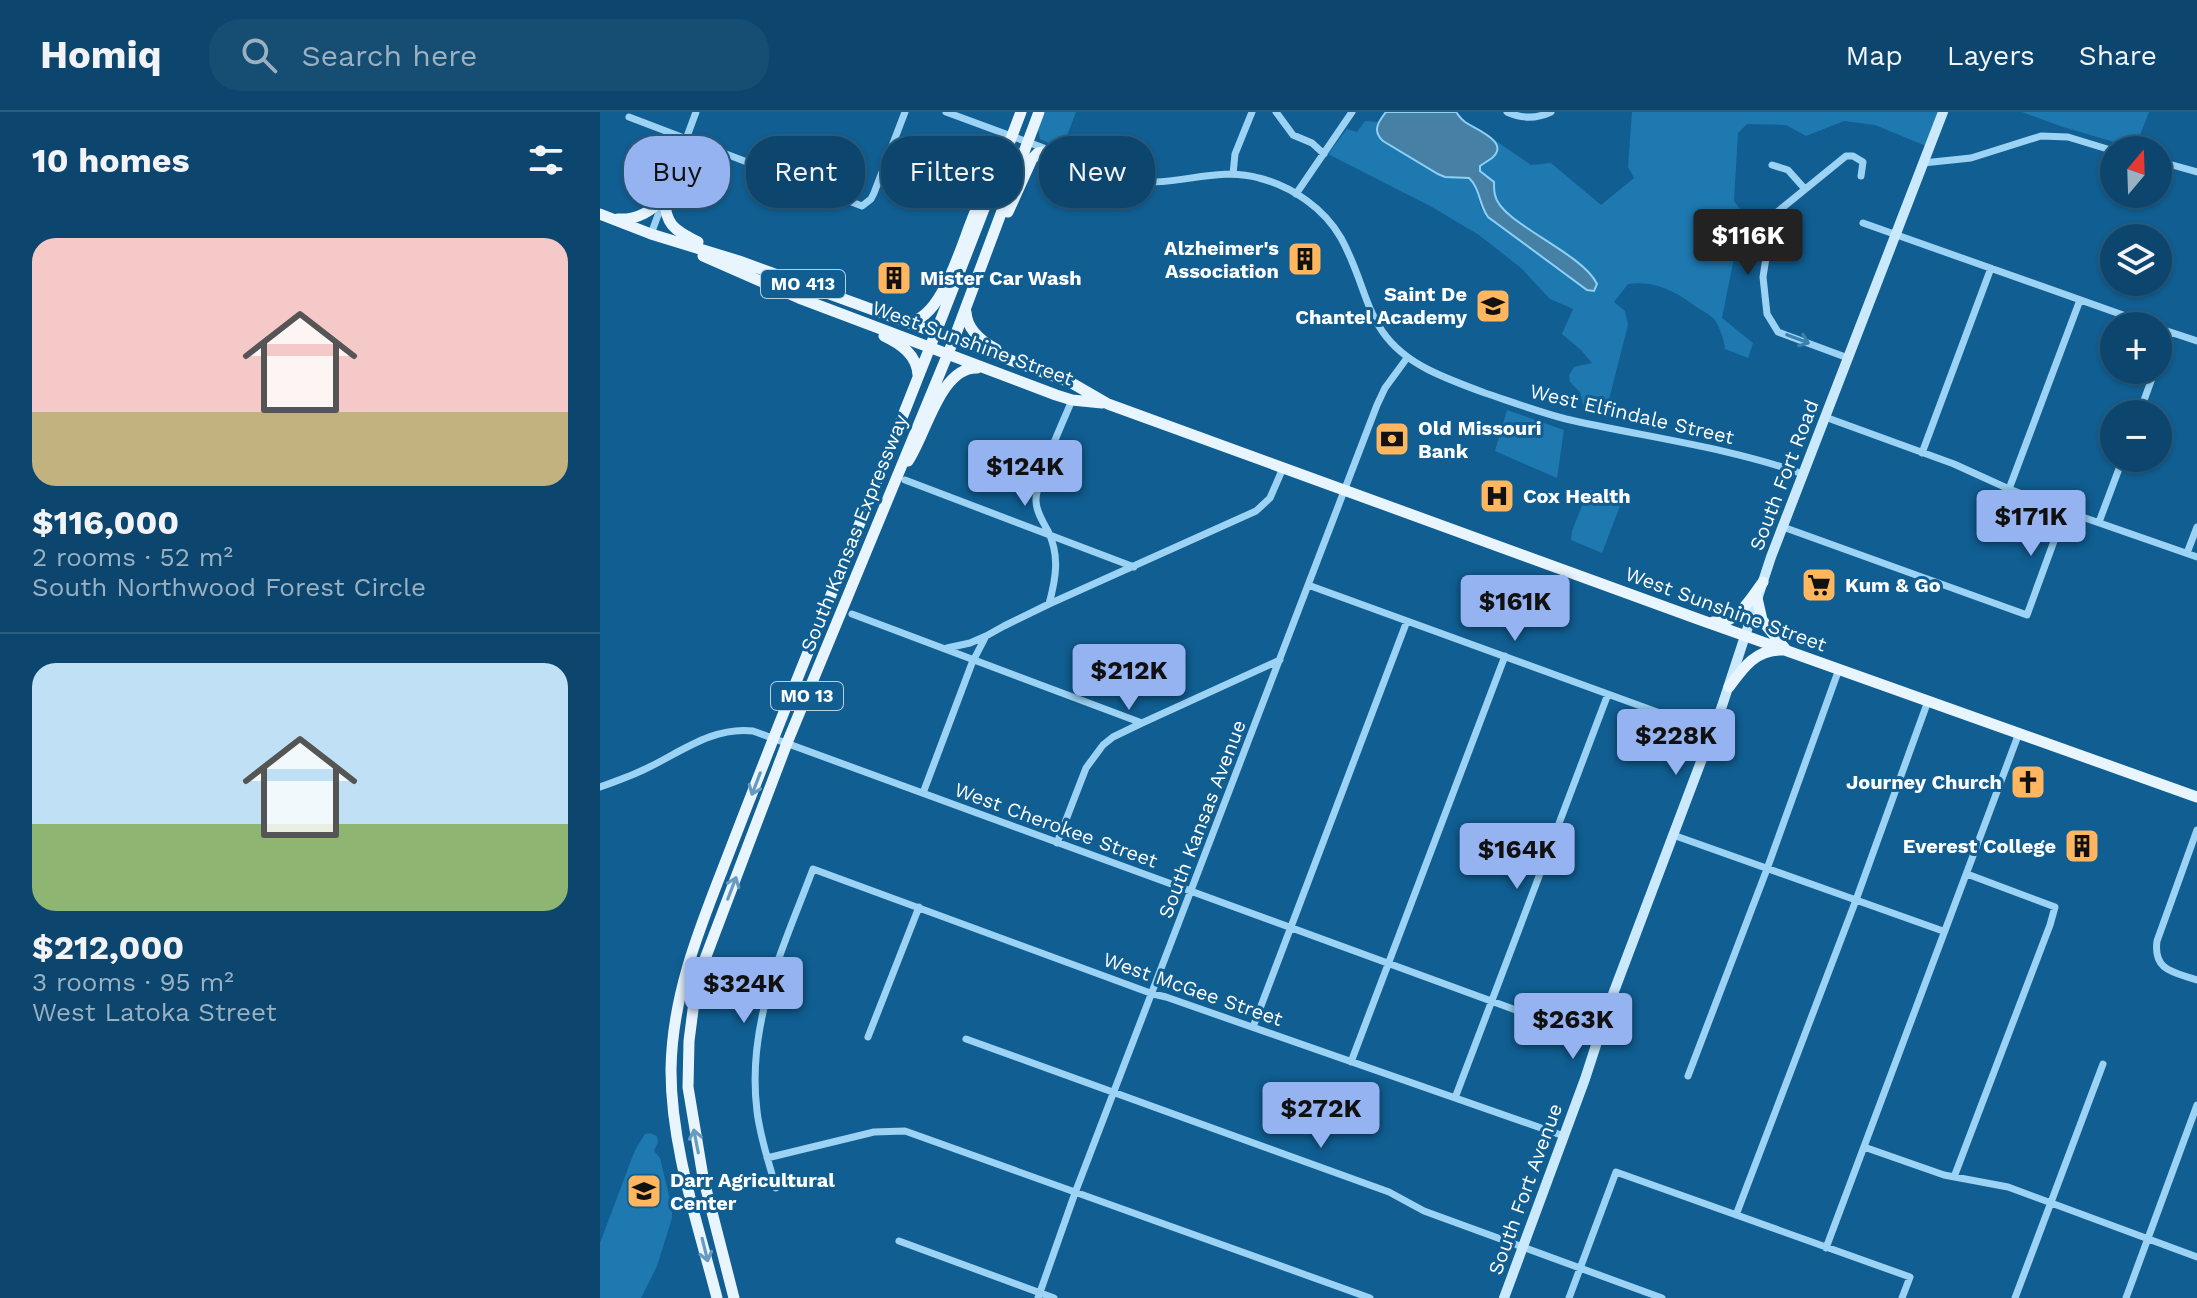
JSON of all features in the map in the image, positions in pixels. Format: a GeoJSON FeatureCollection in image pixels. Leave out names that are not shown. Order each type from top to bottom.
{"type":"FeatureCollection","features":[{"type":"Feature","properties":{"kind":"main road","name":"South Kansas Expressway"},"geometry":{"type":"LineString","coordinates":[[1012,136],[1021,112]]}},
{"type":"Feature","properties":{"kind":"main road","name":"South Kansas Expressway"},"geometry":{"type":"LineString","coordinates":[[734,1298],[703,1177],[688,1087],[694,1002],[705,959],[787,743],[899,481],[1039,112]]}},
{"type":"Feature","properties":{"kind":"main road"},"geometry":{"type":"LineString","coordinates":[[995,233],[1016,197],[1032,159],[1039,153]]}},
{"type":"Feature","properties":{"kind":"main road"},"geometry":{"type":"LineString","coordinates":[[606,216],[632,219],[653,208]]}},
{"type":"Feature","properties":{"kind":"main road"},"geometry":{"type":"LineString","coordinates":[[666,208],[666,216],[677,230],[739,261]]}},
{"type":"Feature","properties":{"kind":"main road"},"geometry":{"type":"LineString","coordinates":[[908,322],[922,318],[938,301],[977,208]]}},
{"type":"Feature","properties":{"kind":"main road","name":"South Kansas Expressway"},"geometry":{"type":"LineString","coordinates":[[717,1298],[679,1149],[673,1100],[671,1069],[674,1037],[689,958],[985,208]]}},
{"type":"Feature","properties":{"kind":"main road","name":"West Sunshine Street"},"geometry":{"type":"LineString","coordinates":[[606,216],[799,298],[986,369],[1072,400],[1108,404]]}},
{"type":"Feature","properties":{"kind":"main road","name":"West Sunshine Street"},"geometry":{"type":"LineString","coordinates":[[651,234],[739,261],[908,322],[1070,382],[1108,404],[2197,797]]}},
{"type":"Feature","properties":{"kind":"main road"},"geometry":{"type":"LineString","coordinates":[[799,298],[902,346],[916,362],[918,379]]}},
{"type":"Feature","properties":{"kind":"main road"},"geometry":{"type":"LineString","coordinates":[[966,307],[969,325],[985,343],[1070,382]]}},
{"type":"Feature","properties":{"kind":"main road"},"geometry":{"type":"LineString","coordinates":[[899,481],[951,380],[966,369],[986,369]]}},
{"type":"Feature","properties":{"kind":"main road"},"geometry":{"type":"LineString","coordinates":[[1698,619],[1720,623],[1731,618],[1745,606],[1763,582]]}},
{"type":"Feature","properties":{"kind":"main road"},"geometry":{"type":"LineString","coordinates":[[1757,598],[1762,620],[1786,650]]}},
{"type":"Feature","properties":{"kind":"main road"},"geometry":{"type":"LineString","coordinates":[[1729,687],[1756,656],[1769,650],[1786,650]]}},
{"type":"Feature","properties":{"kind":"street"},"geometry":{"type":"LineString","coordinates":[[687,136],[696,112]]}},
{"type":"Feature","properties":{"kind":"street"},"geometry":{"type":"LineString","coordinates":[[730,156],[862,206],[874,193],[905,112]]}},
{"type":"Feature","properties":{"kind":"street","name":"West Elfindale Street"},"geometry":{"type":"LineString","coordinates":[[946,112],[1009,136]]}},
{"type":"Feature","properties":{"kind":"street"},"geometry":{"type":"LineString","coordinates":[[1233,174],[1235,154],[1252,112]]}},
{"type":"Feature","properties":{"kind":"street"},"geometry":{"type":"LineString","coordinates":[[1276,112],[1293,135],[1312,143],[1324,154]]}},
{"type":"Feature","properties":{"kind":"street"},"geometry":{"type":"LineString","coordinates":[[1296,194],[1352,112]]}},
{"type":"Feature","properties":{"kind":"street"},"geometry":{"type":"LineString","coordinates":[[1507,112],[1533,117],[1551,112]]}},
{"type":"Feature","properties":{"kind":"street"},"geometry":{"type":"LineString","coordinates":[[1896,234],[1943,112]]}},
{"type":"Feature","properties":{"kind":"street"},"geometry":{"type":"LineString","coordinates":[[629,117],[678,136]]}},
{"type":"Feature","properties":{"kind":"street"},"geometry":{"type":"LineString","coordinates":[[1923,163],[1971,158],[2041,136],[2068,137],[2100,147]]}},
{"type":"Feature","properties":{"kind":"street","name":"West Elfindale Street"},"geometry":{"type":"LineString","coordinates":[[1023,141],[1039,147]]}},
{"type":"Feature","properties":{"kind":"street"},"geometry":{"type":"LineString","coordinates":[[1848,358],[1778,332],[1767,314],[1763,277],[1776,213],[1846,156],[1863,162],[1861,176]]}},
{"type":"Feature","properties":{"kind":"street"},"geometry":{"type":"LineString","coordinates":[[1772,165],[1788,170],[1804,188]]}},
{"type":"Feature","properties":{"kind":"street"},"geometry":{"type":"LineString","coordinates":[[2172,165],[2197,172]]}},
{"type":"Feature","properties":{"kind":"street","name":"West Elfindale Street"},"geometry":{"type":"LineString","coordinates":[[1155,182],[1233,174],[1267,180],[1296,194],[1317,209],[1334,227],[1375,320],[1387,338],[1407,358],[1443,377],[1550,414],[1770,463],[1803,474]]}},
{"type":"Feature","properties":{"kind":"street"},"geometry":{"type":"LineString","coordinates":[[651,234],[661,208]]}},
{"type":"Feature","properties":{"kind":"street"},"geometry":{"type":"LineString","coordinates":[[1863,223],[2114,312]]}},
{"type":"Feature","properties":{"kind":"street","name":"South Fort Road"},"geometry":{"type":"LineString","coordinates":[[1712,732],[1783,527],[1896,234]]}},
{"type":"Feature","properties":{"kind":"street"},"geometry":{"type":"LineString","coordinates":[[1922,453],[1991,268]]}},
{"type":"Feature","properties":{"kind":"street"},"geometry":{"type":"LineString","coordinates":[[2009,489],[2080,300]]}},
{"type":"Feature","properties":{"kind":"street"},"geometry":{"type":"LineString","coordinates":[[2172,333],[2197,341]]}},
{"type":"Feature","properties":{"kind":"street","name":"South Kansas Avenue"},"geometry":{"type":"LineString","coordinates":[[1038,1295],[1381,395],[1407,358]]}},
{"type":"Feature","properties":{"kind":"street"},"geometry":{"type":"LineString","coordinates":[[1049,604],[1057,571],[1055,554],[1036,501],[1072,400]]}},
{"type":"Feature","properties":{"kind":"street"},"geometry":{"type":"LineString","coordinates":[[1825,417],[1954,464],[2065,511],[2197,557]]}},
{"type":"Feature","properties":{"kind":"street"},"geometry":{"type":"LineString","coordinates":[[945,648],[986,636],[1260,508],[1270,498],[1283,468]]}},
{"type":"Feature","properties":{"kind":"street"},"geometry":{"type":"LineString","coordinates":[[2099,522],[2118,472]]}},
{"type":"Feature","properties":{"kind":"street"},"geometry":{"type":"LineString","coordinates":[[899,481],[1134,567]]}},
{"type":"Feature","properties":{"kind":"street"},"geometry":{"type":"LineString","coordinates":[[1783,527],[2027,615],[2065,511]]}},
{"type":"Feature","properties":{"kind":"street"},"geometry":{"type":"LineString","coordinates":[[2187,553],[2197,527]]}},
{"type":"Feature","properties":{"kind":"street"},"geometry":{"type":"LineString","coordinates":[[1308,585],[1712,732]]}},
{"type":"Feature","properties":{"kind":"street"},"geometry":{"type":"LineString","coordinates":[[852,614],[1142,723]]}},
{"type":"Feature","properties":{"kind":"street"},"geometry":{"type":"LineString","coordinates":[[1253,1027],[1407,621]]}},
{"type":"Feature","properties":{"kind":"street"},"geometry":{"type":"LineString","coordinates":[[923,793],[972,663],[986,636]]}},
{"type":"Feature","properties":{"kind":"street"},"geometry":{"type":"LineString","coordinates":[[1351,1062],[1505,656]]}},
{"type":"Feature","properties":{"kind":"street"},"geometry":{"type":"LineString","coordinates":[[1057,843],[1093,755],[1113,737],[1280,660]]}},
{"type":"Feature","properties":{"kind":"street"},"geometry":{"type":"LineString","coordinates":[[1688,1076],[1839,669]]}},
{"type":"Feature","properties":{"kind":"street"},"geometry":{"type":"LineString","coordinates":[[1455,1098],[1608,694]]}},
{"type":"Feature","properties":{"kind":"street"},"geometry":{"type":"LineString","coordinates":[[1736,1215],[1928,701]]}},
{"type":"Feature","properties":{"kind":"street","name":"West Cherokee Street"},"geometry":{"type":"LineString","coordinates":[[600,787],[642,771],[695,743],[724,732],[742,730],[774,738],[1598,1040]]}},
{"type":"Feature","properties":{"kind":"street","name":"South Fort Avenue"},"geometry":{"type":"LineString","coordinates":[[1504,1298],[1712,732]]}},
{"type":"Feature","properties":{"kind":"street"},"geometry":{"type":"LineString","coordinates":[[1826,1248],[2019,733]]}},
{"type":"Feature","properties":{"kind":"street"},"geometry":{"type":"LineString","coordinates":[[2197,830],[2157,941],[2158,958],[2162,965],[2197,980]]}},
{"type":"Feature","properties":{"kind":"street"},"geometry":{"type":"LineString","coordinates":[[1673,835],[1943,931]]}},
{"type":"Feature","properties":{"kind":"street","name":"West McGee Street"},"geometry":{"type":"LineString","coordinates":[[767,1158],[755,1089],[760,1021],[773,975],[813,869],[1153,994],[1564,1136]]}},
{"type":"Feature","properties":{"kind":"street"},"geometry":{"type":"LineString","coordinates":[[1954,1177],[2055,907],[1967,874]]}},
{"type":"Feature","properties":{"kind":"street"},"geometry":{"type":"LineString","coordinates":[[868,1037],[919,907]]}},
{"type":"Feature","properties":{"kind":"street"},"geometry":{"type":"LineString","coordinates":[[966,1039],[1389,1192],[1424,1211],[1662,1298]]}},
{"type":"Feature","properties":{"kind":"street"},"geometry":{"type":"LineString","coordinates":[[2015,1298],[2103,1064]]}},
{"type":"Feature","properties":{"kind":"street"},"geometry":{"type":"LineString","coordinates":[[2126,1298],[2197,1105]]}},
{"type":"Feature","properties":{"kind":"street"},"geometry":{"type":"LineString","coordinates":[[776,1188],[767,1158],[874,1132],[905,1131],[1370,1298]]}},
{"type":"Feature","properties":{"kind":"street"},"geometry":{"type":"LineString","coordinates":[[1864,1147],[1954,1177],[2008,1187],[2197,1257]]}},
{"type":"Feature","properties":{"kind":"street"},"geometry":{"type":"LineString","coordinates":[[1569,1298],[1616,1172],[1910,1277],[1902,1298]]}},
{"type":"Feature","properties":{"kind":"street"},"geometry":{"type":"LineString","coordinates":[[899,1241],[1038,1295],[1054,1298]]}},
{"type":"Feature","properties":{"kind":"shaded area"},"geometry":{"type":"Polygon","coordinates":[[[1045,112],[1076,112],[1067,136],[1039,136],[1038,129],[1045,112]]]}},
{"type":"Feature","properties":{"kind":"shaded area"},"geometry":{"type":"Polygon","coordinates":[[[1386,112],[1456,112],[1465,122],[1494,141],[1497,152],[1480,166],[1480,171],[1494,182],[1500,206],[1589,272],[1597,284],[1594,291],[1587,290],[1488,217],[1469,178],[1438,174],[1383,141],[1377,130],[1386,112]]]}},
{"type":"Feature","properties":{"kind":"shaded area"},"geometry":{"type":"Polygon","coordinates":[[[1632,112],[1938,112],[1926,146],[1875,125],[1844,121],[1806,136],[1786,125],[1747,124],[1738,133],[1734,201],[1743,213],[1722,318],[1753,343],[1748,358],[1725,349],[1714,319],[1682,297],[1657,286],[1628,284],[1614,302],[1625,311],[1628,325],[1605,415],[1591,412],[1583,404],[1580,392],[1570,382],[1569,375],[1574,367],[1592,363],[1562,334],[1573,309],[1550,299],[1521,268],[1479,235],[1432,207],[1328,154],[1347,129],[1357,132],[1365,121],[1378,122],[1376,130],[1455,178],[1469,178],[1488,217],[1504,228],[1585,267],[1508,212],[1495,195],[1494,182],[1480,171],[1480,166],[1493,158],[1497,146],[1493,139],[1531,165],[1551,163],[1601,205],[1634,178],[1628,167],[1632,112]]]}},
{"type":"Feature","properties":{"kind":"shaded area"},"geometry":{"type":"Polygon","coordinates":[[[2022,112],[2149,112],[2140,136],[2100,138],[2022,112]]]}},
{"type":"Feature","properties":{"kind":"shaded area"},"geometry":{"type":"Polygon","coordinates":[[[1507,410],[1564,430],[1557,478],[1495,451],[1507,410]]]}},
{"type":"Feature","properties":{"kind":"shaded area"},"geometry":{"type":"Polygon","coordinates":[[[1590,490],[1623,498],[1602,553],[1571,540],[1590,490]]]}},
{"type":"Feature","properties":{"kind":"shaded area","name":"Darr Agricultural Center"},"geometry":{"type":"Polygon","coordinates":[[[645,1134],[657,1136],[654,1151],[660,1158],[672,1218],[657,1266],[641,1298],[600,1298],[600,1243],[635,1150],[645,1134]]]}},
{"type":"Feature","properties":{"kind":"place","name":"Alzheimer's Association"},"geometry":{"type":"Point","coordinates":[1305,259]}},
{"type":"Feature","properties":{"kind":"place","name":"Mister Car Wash"},"geometry":{"type":"Point","coordinates":[894,278]}},
{"type":"Feature","properties":{"kind":"place","name":"Saint De Chantel Academy"},"geometry":{"type":"Point","coordinates":[1493,306]}},
{"type":"Feature","properties":{"kind":"place","name":"Old Missouri Bank"},"geometry":{"type":"Point","coordinates":[1392,439]}},
{"type":"Feature","properties":{"kind":"place","name":"Cox Health"},"geometry":{"type":"Point","coordinates":[1497,496]}},
{"type":"Feature","properties":{"kind":"place","name":"Kum & Go"},"geometry":{"type":"Point","coordinates":[1819,585]}},
{"type":"Feature","properties":{"kind":"place","name":"Journey Church"},"geometry":{"type":"Point","coordinates":[2028,782]}},
{"type":"Feature","properties":{"kind":"place","name":"Everest College"},"geometry":{"type":"Point","coordinates":[2082,846]}},
{"type":"Feature","properties":{"kind":"place","name":"Darr Agricultural Center"},"geometry":{"type":"Point","coordinates":[644,1191]}}]}
